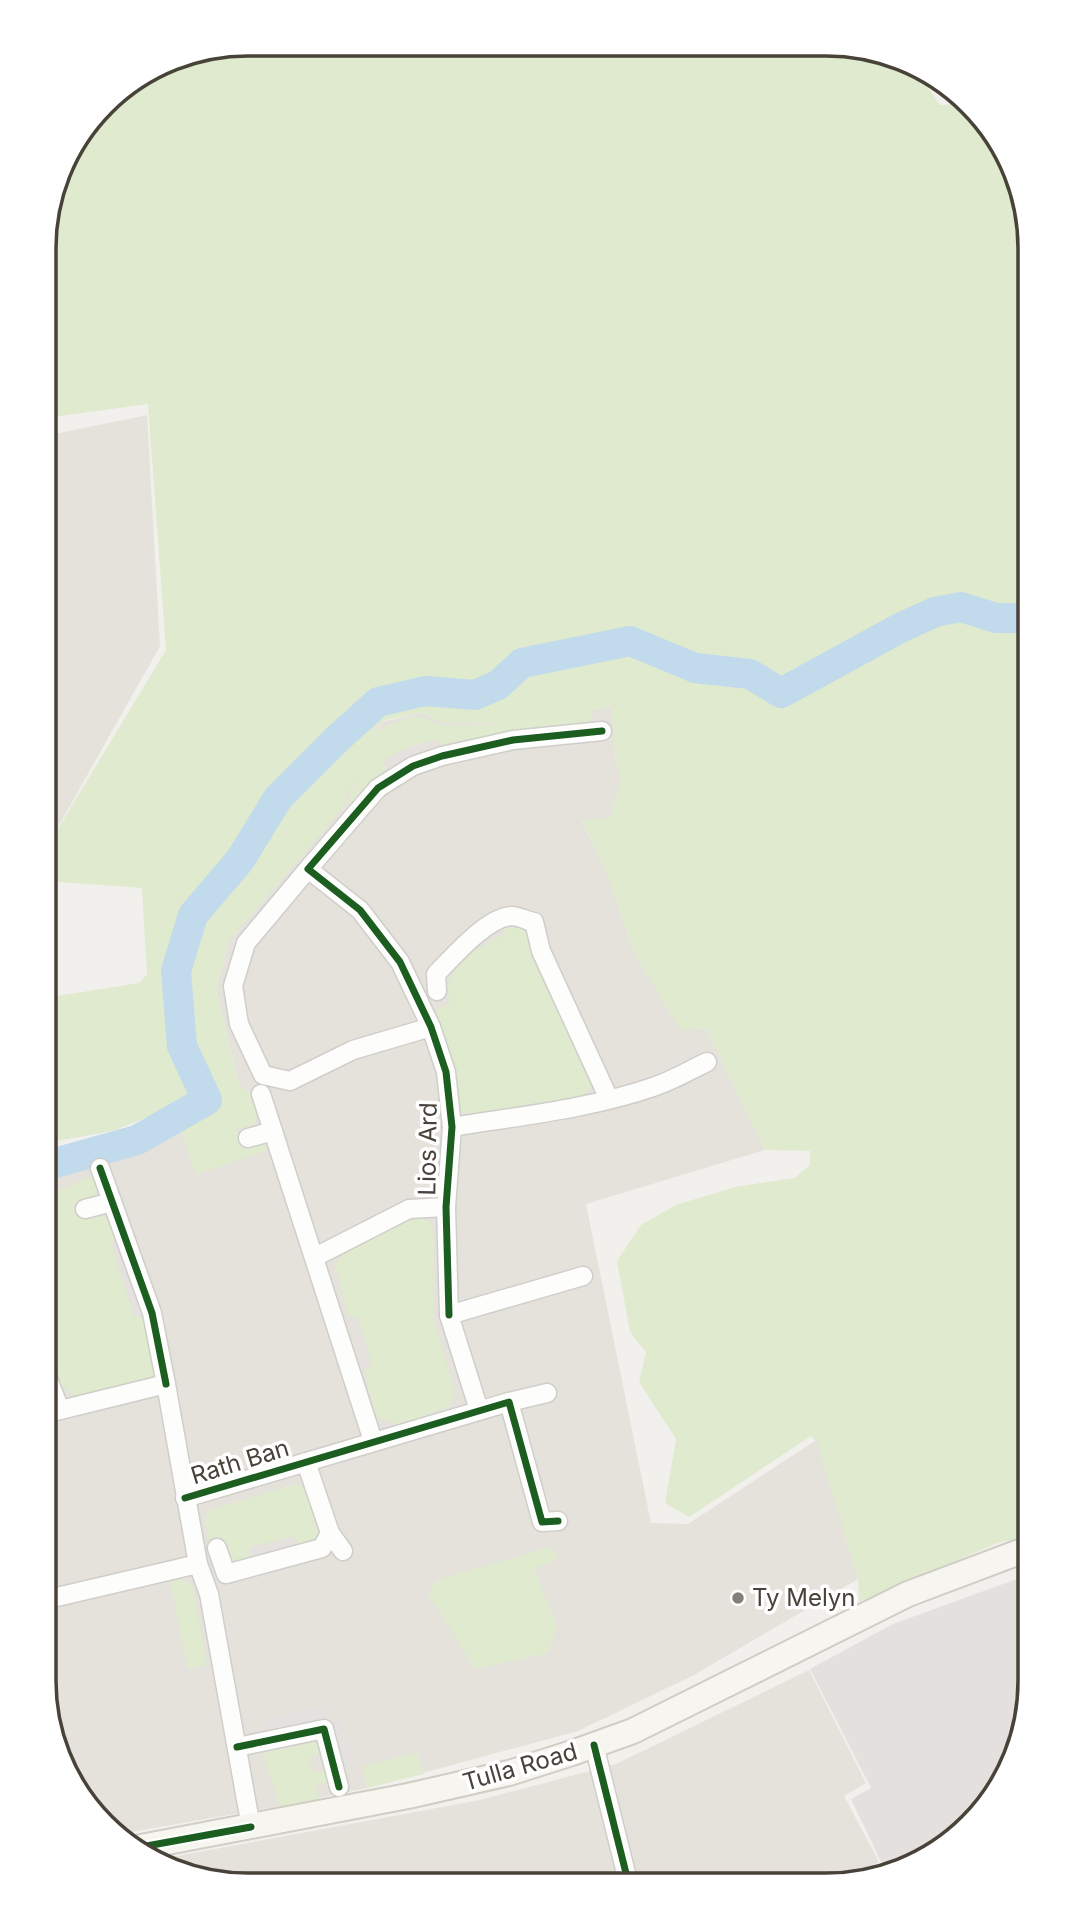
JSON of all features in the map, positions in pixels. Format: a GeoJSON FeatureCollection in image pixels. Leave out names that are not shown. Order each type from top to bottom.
{"type":"FeatureCollection","features":[{"type":"Feature","properties":{"kind":"main road","name":"Tulla Road"},"geometry":{"type":"LineString","coordinates":[[150,1845],[408,1796],[496,1776],[594,1745],[633,1731],[908,1594],[1018,1553]]}},
{"type":"Feature","properties":{"kind":"street"},"geometry":{"type":"LineString","coordinates":[[431,1027],[353,1049],[290,1081],[263,1075],[239,1024],[233,986],[246,943],[378,788],[413,766],[442,756],[513,740],[602,731]]}},
{"type":"Feature","properties":{"kind":"street","name":"Lios Ard"},"geometry":{"type":"LineString","coordinates":[[308,869],[360,910],[400,962],[431,1027],[446,1072],[452,1127],[446,1206],[449,1315],[479,1410]]}},
{"type":"Feature","properties":{"kind":"street"},"geometry":{"type":"LineString","coordinates":[[438,991],[436,974],[486,927],[512,916],[534,922],[541,951],[609,1099]]}},
{"type":"Feature","properties":{"kind":"street","name":"Lios Ard"},"geometry":{"type":"LineString","coordinates":[[452,1127],[609,1099],[654,1087],[707,1062]]}},
{"type":"Feature","properties":{"kind":"street"},"geometry":{"type":"LineString","coordinates":[[261,1094],[373,1441]]}},
{"type":"Feature","properties":{"kind":"street"},"geometry":{"type":"LineString","coordinates":[[248,1138],[273,1131]]}},
{"type":"Feature","properties":{"kind":"street"},"geometry":{"type":"LineString","coordinates":[[100,1168],[152,1313],[198,1564],[209,1594],[251,1826]]}},
{"type":"Feature","properties":{"kind":"street"},"geometry":{"type":"LineString","coordinates":[[85,1209],[112,1202]]}},
{"type":"Feature","properties":{"kind":"street","name":"Lios Ard"},"geometry":{"type":"LineString","coordinates":[[315,1257],[409,1209],[446,1206]]}},
{"type":"Feature","properties":{"kind":"street"},"geometry":{"type":"LineString","coordinates":[[449,1315],[583,1276]]}},
{"type":"Feature","properties":{"kind":"street"},"geometry":{"type":"LineString","coordinates":[[56,1411],[166,1384]]}},
{"type":"Feature","properties":{"kind":"street"},"geometry":{"type":"LineString","coordinates":[[306,1462],[479,1410],[547,1393]]}},
{"type":"Feature","properties":{"kind":"street"},"geometry":{"type":"LineString","coordinates":[[509,1402],[542,1522],[558,1521]]}},
{"type":"Feature","properties":{"kind":"street","name":"Rath Ban"},"geometry":{"type":"LineString","coordinates":[[185,1498],[306,1462],[330,1534],[343,1551]]}},
{"type":"Feature","properties":{"kind":"street"},"geometry":{"type":"LineString","coordinates":[[217,1548],[226,1574],[322,1548],[330,1534]]}},
{"type":"Feature","properties":{"kind":"street"},"geometry":{"type":"LineString","coordinates":[[56,1597],[198,1564]]}},
{"type":"Feature","properties":{"kind":"street"},"geometry":{"type":"LineString","coordinates":[[237,1747],[324,1729],[339,1787]]}},
{"type":"Feature","properties":{"kind":"street"},"geometry":{"type":"LineString","coordinates":[[594,1745],[626,1873]]}},
{"type":"Feature","properties":{"kind":"shaded area"},"geometry":{"type":"Polygon","coordinates":[[[147,415],[160,646],[56,830],[56,434],[147,415]]]}},
{"type":"Feature","properties":{"kind":"shaded area"},"geometry":{"type":"Polygon","coordinates":[[[612,706],[616,763],[621,776],[611,818],[582,822],[606,871],[634,952],[682,1030],[706,1028],[765,1150],[586,1204],[651,1523],[688,1524],[818,1439],[858,1579],[694,1675],[578,1731],[367,1788],[131,1832],[104,1807],[88,1787],[66,1742],[58,1706],[56,1178],[97,1158],[198,1120],[239,1085],[216,989],[229,940],[340,810],[368,737],[385,721],[424,713],[440,722],[508,723],[541,710],[568,715],[612,706]]]}},
{"type":"Feature","properties":{"kind":"shaded area"},"geometry":{"type":"Polygon","coordinates":[[[434,741],[443,749],[412,758],[387,771],[385,760],[434,741]]]}},
{"type":"Feature","properties":{"kind":"shaded area"},"geometry":{"type":"Polygon","coordinates":[[[116,1235],[143,1317],[134,1316],[112,1245],[116,1235]]]}},
{"type":"Feature","properties":{"kind":"shaded area"},"geometry":{"type":"Polygon","coordinates":[[[349,1317],[358,1318],[371,1364],[364,1371],[349,1317]]]}},
{"type":"Feature","properties":{"kind":"shaded area"},"geometry":{"type":"Polygon","coordinates":[[[293,1539],[297,1551],[251,1561],[251,1549],[293,1539]]]}},
{"type":"Feature","properties":{"kind":"shaded area"},"geometry":{"type":"Polygon","coordinates":[[[1018,1578],[1018,1693],[1008,1742],[998,1766],[986,1787],[962,1817],[932,1841],[882,1864],[851,1799],[871,1788],[810,1669],[893,1624],[1018,1578]]]}},
{"type":"Feature","properties":{"kind":"shaded area"},"geometry":{"type":"Polygon","coordinates":[[[809,1670],[866,1783],[844,1796],[879,1862],[872,1867],[851,1871],[826,1873],[248,1873],[199,1866],[172,1857],[480,1800],[616,1764],[809,1670]]]}},
{"type":"Feature","properties":{"kind":"shaded area"},"geometry":{"type":"Polygon","coordinates":[[[325,1706],[329,1721],[268,1733],[265,1719],[325,1706]]]}},
{"type":"Feature","properties":{"kind":"shaded area"},"geometry":{"type":"Polygon","coordinates":[[[343,1718],[353,1764],[340,1767],[329,1721],[343,1718]]]}},
{"type":"Feature","properties":{"kind":"green space"},"geometry":{"type":"Polygon","coordinates":[[[248,56],[851,58],[887,66],[926,85],[940,105],[953,105],[986,142],[1008,187],[1018,248],[1018,1538],[1000,1542],[859,1602],[858,1579],[817,1442],[811,1436],[689,1517],[665,1503],[676,1439],[639,1382],[646,1352],[630,1332],[617,1261],[641,1225],[676,1205],[735,1187],[794,1178],[810,1165],[810,1151],[765,1150],[706,1028],[682,1030],[634,952],[606,871],[582,821],[611,817],[621,776],[616,763],[611,706],[592,710],[592,719],[582,727],[444,749],[435,740],[408,747],[384,760],[385,773],[346,807],[358,773],[341,810],[229,940],[216,989],[239,1085],[248,1092],[259,1108],[253,1124],[236,1130],[245,1147],[258,1142],[265,1143],[268,1150],[196,1175],[180,1127],[198,1120],[190,1100],[113,1131],[56,1141],[56,996],[139,983],[147,974],[142,888],[56,882],[56,832],[166,650],[148,404],[56,417],[58,223],[71,175],[88,142],[104,122],[142,88],[187,66],[248,56]],[[424,713],[385,720],[373,732],[414,717],[422,717],[436,724],[508,723],[440,722],[424,713]]]}},
{"type":"Feature","properties":{"kind":"green space"},"geometry":{"type":"Polygon","coordinates":[[[512,923],[527,928],[532,952],[592,1074],[592,1086],[584,1096],[476,1115],[463,1112],[455,1102],[453,1073],[436,1010],[451,1002],[446,988],[462,961],[477,949],[505,934],[503,928],[512,923]]]}},
{"type":"Feature","properties":{"kind":"green space"},"geometry":{"type":"Polygon","coordinates":[[[93,1175],[99,1183],[94,1197],[73,1205],[78,1218],[95,1215],[107,1218],[116,1235],[112,1245],[134,1316],[143,1317],[156,1364],[154,1375],[146,1381],[82,1396],[70,1393],[60,1381],[56,1370],[59,1359],[56,1352],[56,1192],[93,1175]]]}},
{"type":"Feature","properties":{"kind":"green space"},"geometry":{"type":"Polygon","coordinates":[[[421,1217],[430,1223],[434,1235],[434,1320],[455,1393],[449,1407],[398,1425],[376,1417],[364,1371],[371,1363],[358,1318],[349,1317],[335,1265],[346,1250],[421,1217]]]}},
{"type":"Feature","properties":{"kind":"green space"},"geometry":{"type":"Polygon","coordinates":[[[296,1484],[306,1489],[320,1527],[314,1543],[299,1548],[294,1536],[250,1547],[245,1563],[236,1563],[227,1557],[224,1541],[209,1543],[205,1517],[212,1509],[296,1484]]]}},
{"type":"Feature","properties":{"kind":"green space"},"geometry":{"type":"Polygon","coordinates":[[[550,1547],[559,1558],[534,1569],[557,1625],[548,1653],[476,1669],[428,1595],[437,1580],[550,1547]]]}},
{"type":"Feature","properties":{"kind":"green space"},"geometry":{"type":"Polygon","coordinates":[[[180,1579],[193,1588],[207,1665],[188,1669],[170,1582],[180,1579]]]}},
{"type":"Feature","properties":{"kind":"green space"},"geometry":{"type":"Polygon","coordinates":[[[316,1742],[319,1754],[309,1757],[313,1772],[325,1770],[328,1782],[316,1785],[319,1799],[280,1806],[262,1753],[316,1742]]]}},
{"type":"Feature","properties":{"kind":"green space"},"geometry":{"type":"Polygon","coordinates":[[[417,1753],[424,1774],[367,1788],[363,1766],[417,1753]]]}},
{"type":"Feature","properties":{"kind":"waterway"},"geometry":{"type":"LineString","coordinates":[[56,1163],[137,1140],[207,1100],[182,1046],[176,971],[193,915],[240,860],[278,798],[378,702],[425,691],[475,695],[498,685],[522,663],[630,641],[695,668],[750,674],[781,693],[900,628],[935,612],[961,607],[996,618],[1018,618]]}},
{"type":"Feature","properties":{"kind":"cycle path"},"geometry":{"type":"LineString","coordinates":[[449,1315],[446,1207],[452,1127],[446,1072],[431,1027],[400,962],[360,910],[308,869],[378,788],[413,766],[442,756],[513,740],[602,731]]}},
{"type":"Feature","properties":{"kind":"cycle path"},"geometry":{"type":"LineString","coordinates":[[100,1168],[152,1313],[166,1384]]}},
{"type":"Feature","properties":{"kind":"cycle path"},"geometry":{"type":"LineString","coordinates":[[185,1498],[509,1402],[542,1522],[558,1521]]}},
{"type":"Feature","properties":{"kind":"cycle path"},"geometry":{"type":"LineString","coordinates":[[237,1747],[324,1729],[339,1787]]}},
{"type":"Feature","properties":{"kind":"cycle path"},"geometry":{"type":"LineString","coordinates":[[594,1745],[626,1873]]}},
{"type":"Feature","properties":{"kind":"cycle path"},"geometry":{"type":"LineString","coordinates":[[150,1845],[251,1827]]}},
{"type":"Feature","properties":{"kind":"place","name":"Ty Melyn"},"geometry":{"type":"Point","coordinates":[738,1598]}}]}
